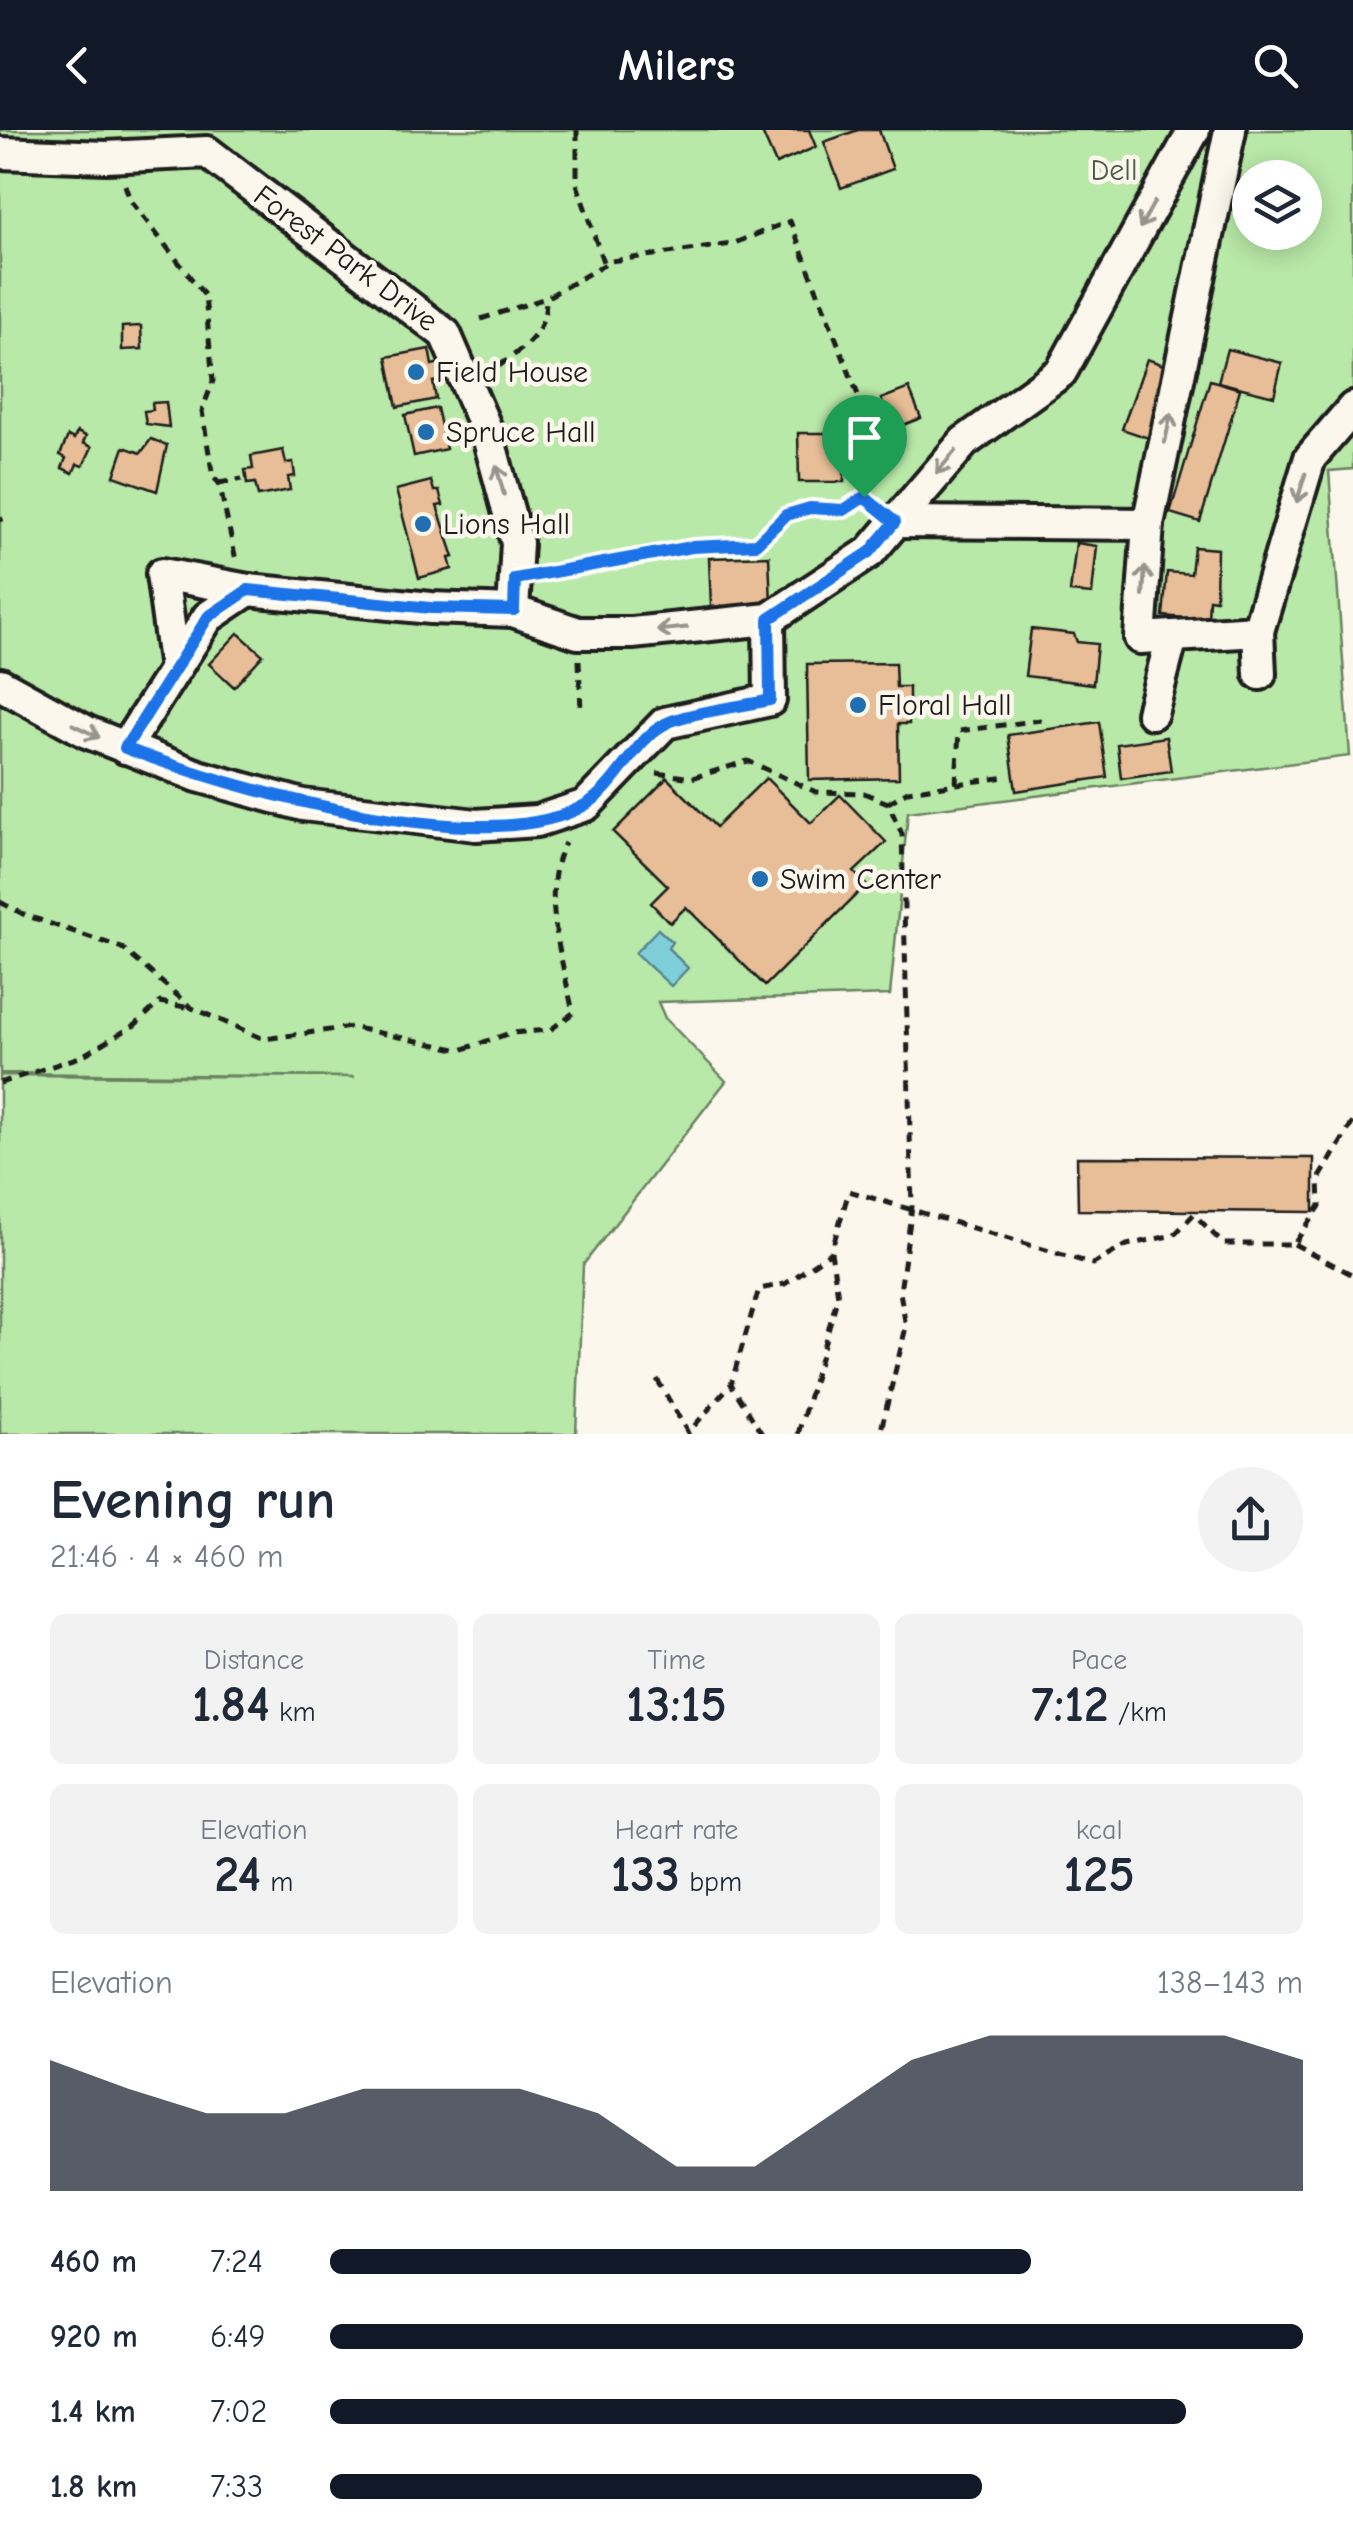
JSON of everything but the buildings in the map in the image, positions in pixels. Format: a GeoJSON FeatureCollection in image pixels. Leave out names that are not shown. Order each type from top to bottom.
{"type":"FeatureCollection","features":[{"type":"Feature","properties":{"kind":"lane"},"geometry":{"type":"LineString","coordinates":[[176,669],[162,574],[248,590],[431,608],[514,610],[578,632],[632,633],[769,619],[870,552],[964,442],[1061,372],[1194,130]]}},
{"type":"Feature","properties":{"kind":"lane"},"geometry":{"type":"LineString","coordinates":[[1230,130],[1148,524],[1140,638],[1258,631]]}},
{"type":"Feature","properties":{"kind":"lane","name":"Forest Park Drive"},"geometry":{"type":"LineString","coordinates":[[0,153],[106,157],[207,152],[445,334],[486,429],[517,542],[514,610]]}},
{"type":"Feature","properties":{"kind":"lane"},"geometry":{"type":"LineString","coordinates":[[1260,674],[1258,631],[1310,458],[1353,408]]}},
{"type":"Feature","properties":{"kind":"lane"},"geometry":{"type":"LineString","coordinates":[[895,522],[1148,524]]}},
{"type":"Feature","properties":{"kind":"lane"},"geometry":{"type":"LineString","coordinates":[[125,748],[208,617],[248,590]]}},
{"type":"Feature","properties":{"kind":"lane"},"geometry":{"type":"LineString","coordinates":[[0,684],[87,732],[125,748],[198,776],[303,805],[476,825],[538,821],[586,805],[665,724],[770,700],[769,619]]}},
{"type":"Feature","properties":{"kind":"lane"},"geometry":{"type":"LineString","coordinates":[[1152,713],[1172,636]]}},
{"type":"Feature","properties":{"kind":"path"},"geometry":{"type":"LineString","coordinates":[[576,130],[578,184],[604,266]]}},
{"type":"Feature","properties":{"kind":"path"},"geometry":{"type":"LineString","coordinates":[[118,174],[130,200],[205,296],[213,380],[202,411],[213,477],[219,483],[238,567],[248,590]]}},
{"type":"Feature","properties":{"kind":"path"},"geometry":{"type":"LineString","coordinates":[[481,319],[546,298],[604,266],[650,253],[732,244],[790,221],[867,418],[864,497]]}},
{"type":"Feature","properties":{"kind":"path"},"geometry":{"type":"LineString","coordinates":[[499,366],[536,338],[546,321],[546,298]]}},
{"type":"Feature","properties":{"kind":"path"},"geometry":{"type":"LineString","coordinates":[[219,483],[242,480]]}},
{"type":"Feature","properties":{"kind":"path"},"geometry":{"type":"LineString","coordinates":[[864,497],[895,522]]}},
{"type":"Feature","properties":{"kind":"path"},"geometry":{"type":"LineString","coordinates":[[515,579],[692,547],[756,544],[786,515],[810,508],[844,510],[864,497]]}},
{"type":"Feature","properties":{"kind":"path"},"geometry":{"type":"LineString","coordinates":[[578,632],[581,712]]}},
{"type":"Feature","properties":{"kind":"path"},"geometry":{"type":"LineString","coordinates":[[956,784],[959,731],[1041,720]]}},
{"type":"Feature","properties":{"kind":"path"},"geometry":{"type":"LineString","coordinates":[[648,780],[661,770],[692,778],[748,762],[816,792],[864,793],[888,803],[902,834],[912,1207],[900,1292],[906,1327],[880,1434]]}},
{"type":"Feature","properties":{"kind":"path"},"geometry":{"type":"LineString","coordinates":[[888,803],[908,792],[1006,777]]}},
{"type":"Feature","properties":{"kind":"path"},"geometry":{"type":"LineString","coordinates":[[0,1083],[80,1057],[134,1025],[160,1002],[192,1008],[264,1038],[351,1027],[460,1050],[510,1033],[550,1030],[573,1014],[556,918],[553,865],[586,805]]}},
{"type":"Feature","properties":{"kind":"path"},"geometry":{"type":"LineString","coordinates":[[0,902],[25,916],[122,948],[192,1008]]}},
{"type":"Feature","properties":{"kind":"path"},"geometry":{"type":"LineString","coordinates":[[1294,1244],[1320,1206],[1319,1179],[1353,1122]]}},
{"type":"Feature","properties":{"kind":"path"},"geometry":{"type":"LineString","coordinates":[[798,1434],[838,1296],[831,1252],[849,1191],[1094,1264],[1127,1245],[1174,1234],[1194,1214],[1223,1244],[1294,1244],[1353,1275]]}},
{"type":"Feature","properties":{"kind":"path"},"geometry":{"type":"LineString","coordinates":[[656,1379],[688,1434],[731,1384],[759,1289],[785,1284],[831,1252]]}},
{"type":"Feature","properties":{"kind":"path"},"geometry":{"type":"LineString","coordinates":[[731,1384],[762,1434]]}},
{"type":"Feature","properties":{"kind":"green space","name":"Dell"},"geometry":{"type":"Polygon","coordinates":[[[0,130],[1353,130],[1353,469],[1329,471],[1350,756],[908,812],[890,995],[658,1002],[665,1018],[726,1081],[583,1265],[576,1434],[0,1434],[0,1075],[355,1077],[0,1073],[0,130]]]}},
{"type":"Feature","properties":{"kind":"water"},"geometry":{"type":"Polygon","coordinates":[[[658,929],[672,942],[668,948],[688,968],[671,986],[635,953],[658,929]]]}},
{"type":"Feature","properties":{"kind":"place","name":"Field House"},"geometry":{"type":"Point","coordinates":[416,372]}},
{"type":"Feature","properties":{"kind":"place","name":"Spruce Hall"},"geometry":{"type":"Point","coordinates":[426,432]}},
{"type":"Feature","properties":{"kind":"place","name":"Lions Hall"},"geometry":{"type":"Point","coordinates":[423,524]}},
{"type":"Feature","properties":{"kind":"place","name":"Floral Hall"},"geometry":{"type":"Point","coordinates":[858,705]}},
{"type":"Feature","properties":{"kind":"place","name":"Swim Center"},"geometry":{"type":"Point","coordinates":[760,879]}},
{"type":"Feature","properties":{"kind":"route"},"geometry":{"type":"LineString","coordinates":[[864,497],[895,522],[870,552],[769,619],[770,700],[665,724],[586,805],[538,821],[476,825],[386,816],[303,805],[198,776],[125,748],[208,617],[248,590],[431,608],[514,610],[515,579],[595,568],[655,552],[756,544],[786,515],[810,508],[844,510],[864,497]]}}]}
